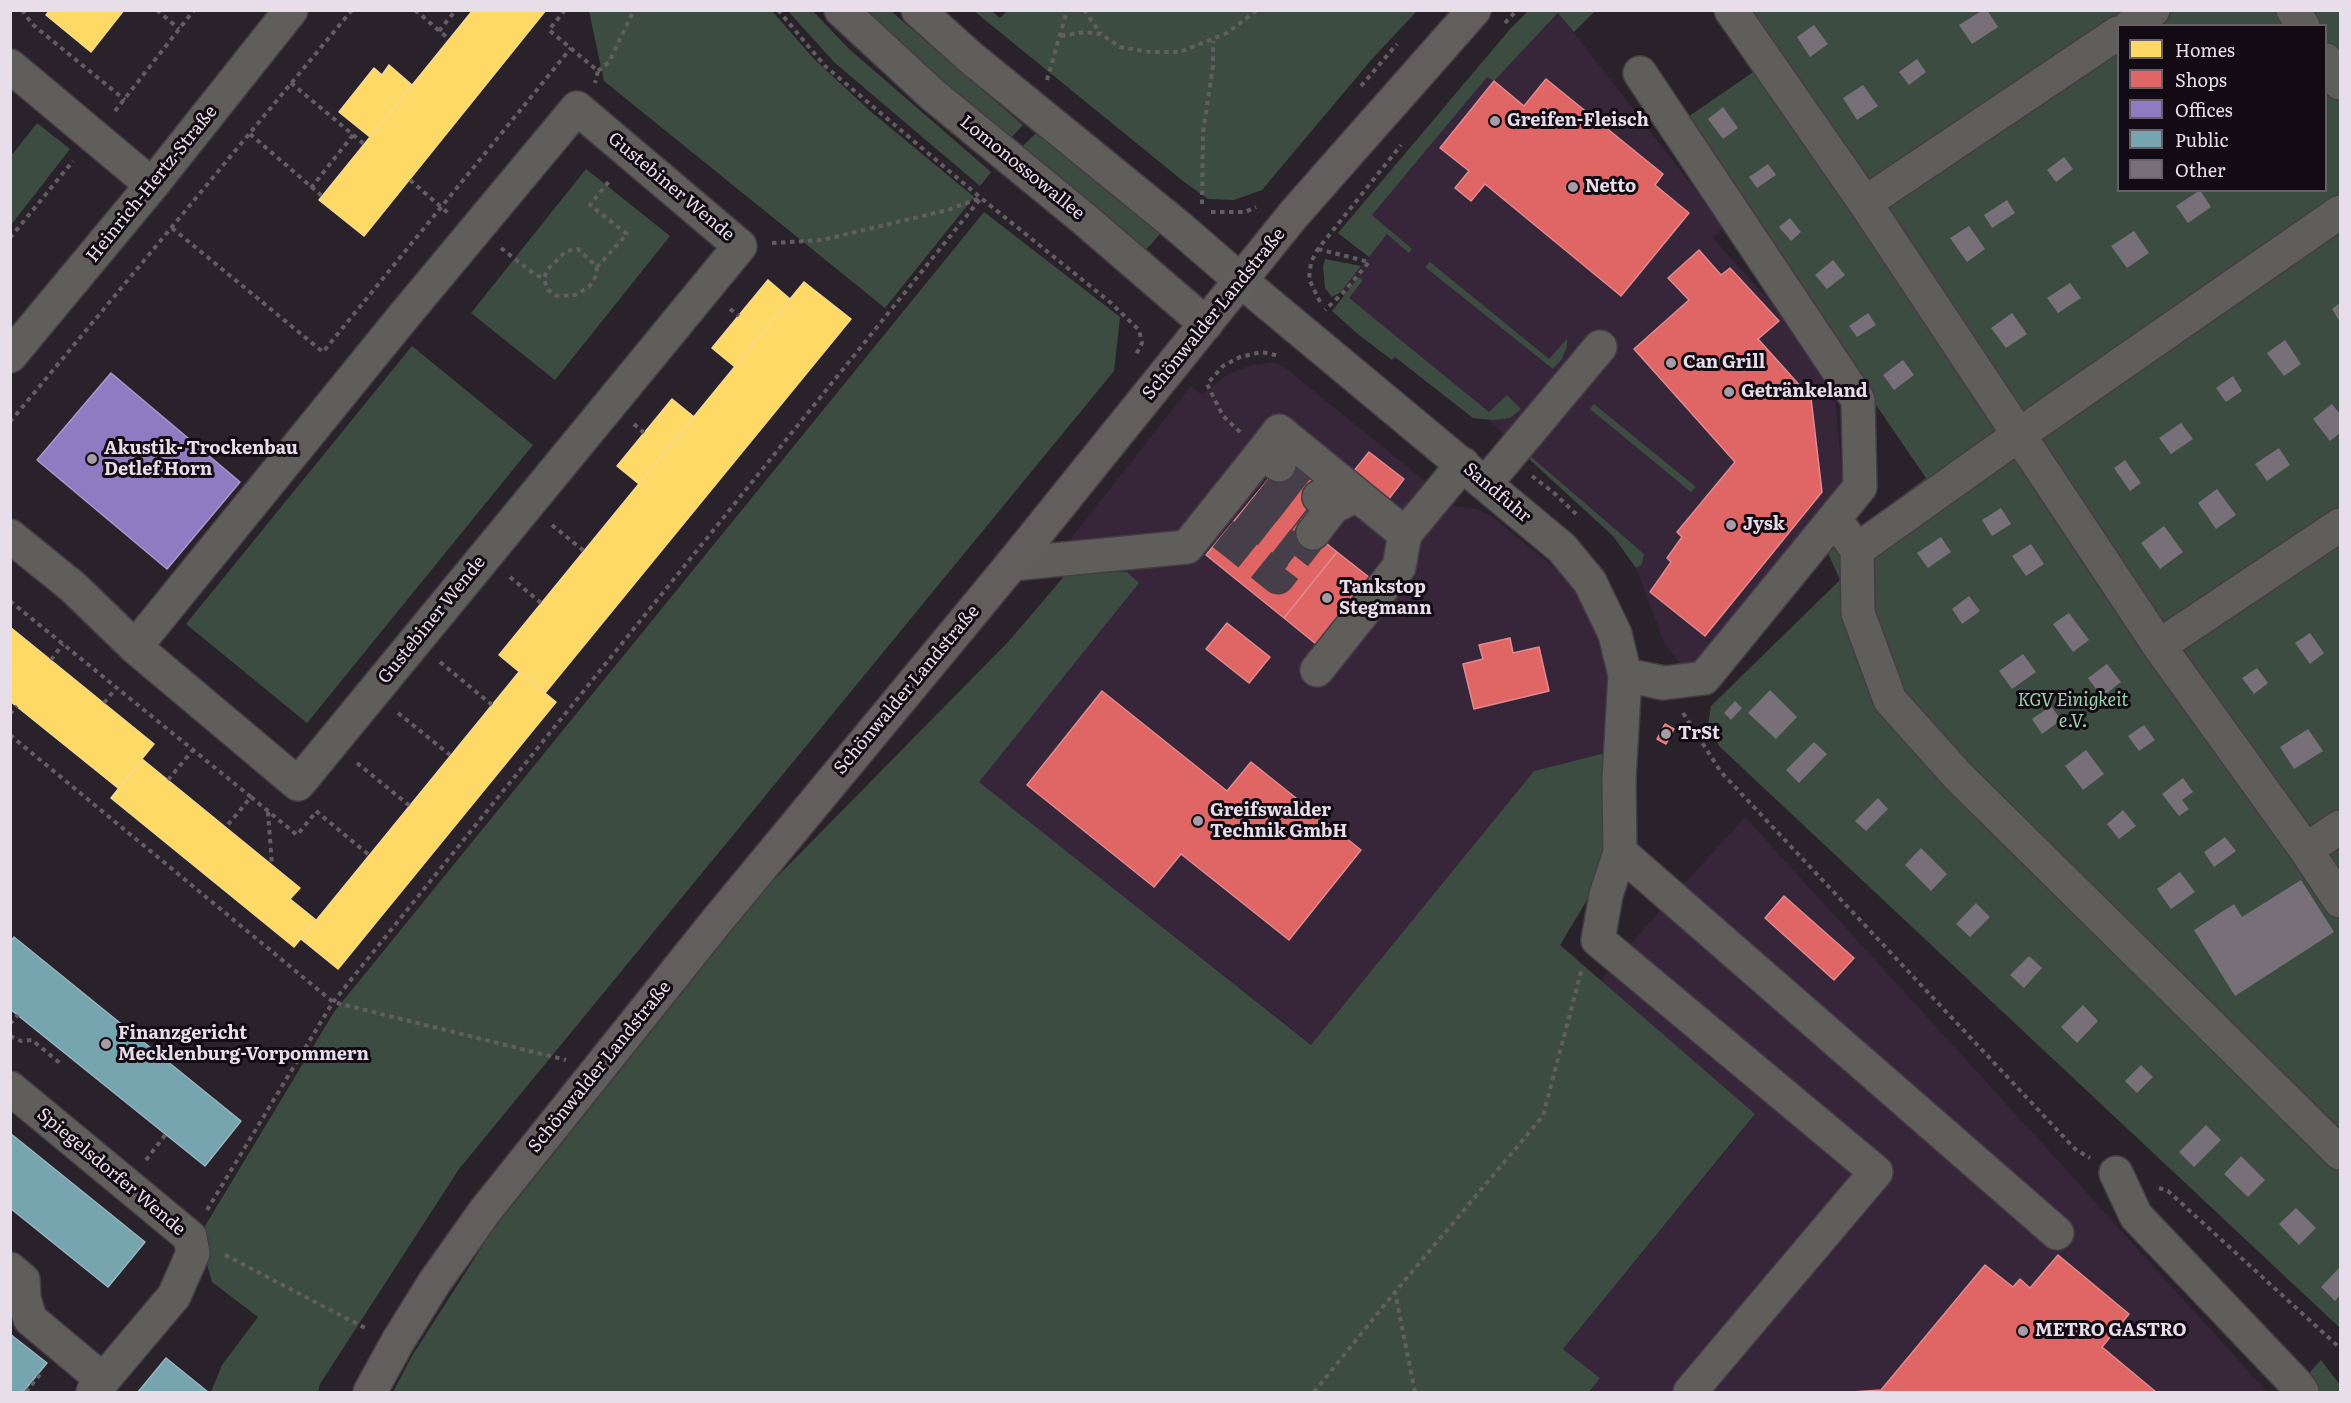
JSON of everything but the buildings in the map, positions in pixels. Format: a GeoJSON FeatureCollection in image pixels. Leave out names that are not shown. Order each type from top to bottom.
{"type":"FeatureCollection","features":[{"type":"Feature","properties":{"kind":"main road","name":"Schönwalder Landstraße"},"geometry":{"type":"LineString","coordinates":[[370,1392],[434,1283],[486,1211],[773,851],[1012,564],[1240,280],[1340,161],[1474,10]]}},
{"type":"Feature","properties":{"kind":"street","name":"Heinrich-Hertz-Straße"},"geometry":{"type":"LineString","coordinates":[[10,356],[152,185],[291,10]]}},
{"type":"Feature","properties":{"kind":"street","name":"Lomonossowallee"},"geometry":{"type":"LineString","coordinates":[[841,10],[933,95],[1083,218],[1206,324]]}},
{"type":"Feature","properties":{"kind":"street"},"geometry":{"type":"LineString","coordinates":[[918,10],[970,57],[1180,228],[1240,280]]}},
{"type":"Feature","properties":{"kind":"street"},"geometry":{"type":"LineString","coordinates":[[1731,10],[2020,434],[2158,646],[2306,850],[2340,901]]}},
{"type":"Feature","properties":{"kind":"street"},"geometry":{"type":"LineString","coordinates":[[2133,24],[2153,10]]}},
{"type":"Feature","properties":{"kind":"street"},"geometry":{"type":"LineString","coordinates":[[2293,10],[2302,24]]}},
{"type":"Feature","properties":{"kind":"street"},"geometry":{"type":"LineString","coordinates":[[1864,203],[2117,34]]}},
{"type":"Feature","properties":{"kind":"street"},"geometry":{"type":"LineString","coordinates":[[2327,63],[2340,83]]}},
{"type":"Feature","properties":{"kind":"street"},"geometry":{"type":"LineString","coordinates":[[10,66],[152,185]]}},
{"type":"Feature","properties":{"kind":"street"},"geometry":{"type":"LineString","coordinates":[[1625,675],[1664,683],[1704,678],[1860,487],[1858,400],[1640,73]]}},
{"type":"Feature","properties":{"kind":"street"},"geometry":{"type":"LineString","coordinates":[[135,647],[403,317],[577,108],[588,117]]}},
{"type":"Feature","properties":{"kind":"street","name":"Gustebiner Wende"},"geometry":{"type":"LineString","coordinates":[[10,536],[73,587],[135,647],[298,783],[740,246],[588,117]]}},
{"type":"Feature","properties":{"kind":"street"},"geometry":{"type":"LineString","coordinates":[[1857,550],[2340,212]]}},
{"type":"Feature","properties":{"kind":"street","name":"Sandfuhr"},"geometry":{"type":"LineString","coordinates":[[1240,280],[1562,548],[1590,582],[1615,634],[1625,675],[1618,779],[1620,852],[1606,896],[1598,940]]}},
{"type":"Feature","properties":{"kind":"street"},"geometry":{"type":"LineString","coordinates":[[1317,669],[1399,567],[1405,534],[1474,473],[1600,347]]}},
{"type":"Feature","properties":{"kind":"street"},"geometry":{"type":"LineString","coordinates":[[1012,564],[1187,547],[1243,493],[1280,431],[1323,514],[1405,534]]}},
{"type":"Feature","properties":{"kind":"street"},"geometry":{"type":"LineString","coordinates":[[1835,519],[1857,550],[1858,613],[1890,700],[1958,776],[2335,1138]]}},
{"type":"Feature","properties":{"kind":"street"},"geometry":{"type":"LineString","coordinates":[[2158,646],[2340,525]]}},
{"type":"Feature","properties":{"kind":"street"},"geometry":{"type":"LineString","coordinates":[[2306,850],[2340,827]]}},
{"type":"Feature","properties":{"kind":"street"},"geometry":{"type":"LineString","coordinates":[[1620,852],[2056,1233]]}},
{"type":"Feature","properties":{"kind":"street"},"geometry":{"type":"LineString","coordinates":[[1598,940],[1876,1172],[1690,1392]]}},
{"type":"Feature","properties":{"kind":"street","name":"Spiegelsdorfer Wende"},"geometry":{"type":"LineString","coordinates":[[10,1088],[190,1238],[193,1253],[174,1296],[98,1386],[30,1319],[24,1298],[23,1280],[10,1269]]}},
{"type":"Feature","properties":{"kind":"street"},"geometry":{"type":"LineString","coordinates":[[2116,1173],[2136,1216],[2302,1392]]}},
{"type":"Feature","properties":{"kind":"path"},"geometry":{"type":"LineString","coordinates":[[22,10],[32,24],[125,100]]}},
{"type":"Feature","properties":{"kind":"path"},"geometry":{"type":"LineString","coordinates":[[157,10],[179,29]]}},
{"type":"Feature","properties":{"kind":"path"},"geometry":{"type":"LineString","coordinates":[[10,422],[352,10]]}},
{"type":"Feature","properties":{"kind":"path"},"geometry":{"type":"LineString","coordinates":[[415,10],[449,39]]}},
{"type":"Feature","properties":{"kind":"path"},"geometry":{"type":"LineString","coordinates":[[439,31],[456,10]]}},
{"type":"Feature","properties":{"kind":"path"},"geometry":{"type":"LineString","coordinates":[[565,10],[549,30],[598,71]]}},
{"type":"Feature","properties":{"kind":"path"},"geometry":{"type":"LineString","coordinates":[[588,117],[598,71],[609,62],[634,10]]}},
{"type":"Feature","properties":{"kind":"path"},"geometry":{"type":"LineString","coordinates":[[778,10],[825,66],[981,198],[1111,303]]}},
{"type":"Feature","properties":{"kind":"path"},"geometry":{"type":"LineString","coordinates":[[1044,87],[1067,10]]}},
{"type":"Feature","properties":{"kind":"path"},"geometry":{"type":"LineString","coordinates":[[1084,10],[1101,34],[1120,47],[1150,52],[1180,52],[1213,40],[1250,18],[1257,10]]}},
{"type":"Feature","properties":{"kind":"path"},"geometry":{"type":"LineString","coordinates":[[1061,36],[1085,32],[1101,34]]}},
{"type":"Feature","properties":{"kind":"path"},"geometry":{"type":"LineString","coordinates":[[1213,40],[1213,66],[1203,142],[1202,205],[1211,212],[1245,212],[1263,203]]}},
{"type":"Feature","properties":{"kind":"path"},"geometry":{"type":"LineString","coordinates":[[172,228],[324,352],[571,48]]}},
{"type":"Feature","properties":{"kind":"path"},"geometry":{"type":"LineString","coordinates":[[291,83],[364,144]]}},
{"type":"Feature","properties":{"kind":"path"},"geometry":{"type":"LineString","coordinates":[[250,134],[322,196]]}},
{"type":"Feature","properties":{"kind":"path"},"geometry":{"type":"LineString","coordinates":[[311,188],[353,135]]}},
{"type":"Feature","properties":{"kind":"path"},"geometry":{"type":"LineString","coordinates":[[597,267],[578,249],[566,251],[547,270],[544,279],[548,290],[557,296],[575,295],[589,287],[596,276],[597,267],[627,234],[590,205],[617,172]]}},
{"type":"Feature","properties":{"kind":"path"},"geometry":{"type":"LineString","coordinates":[[410,180],[472,234],[508,252],[533,273],[544,279]]}},
{"type":"Feature","properties":{"kind":"path"},"geometry":{"type":"LineString","coordinates":[[740,246],[822,240],[948,210],[981,198]]}},
{"type":"Feature","properties":{"kind":"path"},"geometry":{"type":"LineString","coordinates":[[368,1330],[190,1238],[333,1002],[981,198]]}},
{"type":"Feature","properties":{"kind":"path"},"geometry":{"type":"LineString","coordinates":[[1318,249],[1369,262],[1325,310]]}},
{"type":"Feature","properties":{"kind":"path"},"geometry":{"type":"LineString","coordinates":[[729,308],[739,316]]}},
{"type":"Feature","properties":{"kind":"path"},"geometry":{"type":"LineString","coordinates":[[1243,493],[1223,416],[1207,384],[1223,366],[1240,357],[1262,352],[1282,356]]}},
{"type":"Feature","properties":{"kind":"path"},"geometry":{"type":"LineString","coordinates":[[634,424],[644,433]]}},
{"type":"Feature","properties":{"kind":"path"},"geometry":{"type":"LineString","coordinates":[[552,524],[584,551]]}},
{"type":"Feature","properties":{"kind":"path"},"geometry":{"type":"LineString","coordinates":[[509,576],[542,603]]}},
{"type":"Feature","properties":{"kind":"path"},"geometry":{"type":"LineString","coordinates":[[10,601],[251,797],[226,827]]}},
{"type":"Feature","properties":{"kind":"path"},"geometry":{"type":"LineString","coordinates":[[51,660],[63,644]]}},
{"type":"Feature","properties":{"kind":"path"},"geometry":{"type":"LineString","coordinates":[[439,662],[492,705]]}},
{"type":"Feature","properties":{"kind":"path"},"geometry":{"type":"LineString","coordinates":[[1664,683],[1721,772],[2075,1149],[2116,1173],[2168,1191],[2340,1348]]}},
{"type":"Feature","properties":{"kind":"path"},"geometry":{"type":"LineString","coordinates":[[104,703],[116,688]]}},
{"type":"Feature","properties":{"kind":"path"},"geometry":{"type":"LineString","coordinates":[[10,714],[17,706]]}},
{"type":"Feature","properties":{"kind":"path"},"geometry":{"type":"LineString","coordinates":[[398,712],[450,755]]}},
{"type":"Feature","properties":{"kind":"path"},"geometry":{"type":"LineString","coordinates":[[10,735],[333,1002],[576,1062]]}},
{"type":"Feature","properties":{"kind":"path"},"geometry":{"type":"LineString","coordinates":[[168,780],[192,751]]}},
{"type":"Feature","properties":{"kind":"path"},"geometry":{"type":"LineString","coordinates":[[356,762],[410,806]]}},
{"type":"Feature","properties":{"kind":"path"},"geometry":{"type":"LineString","coordinates":[[268,811],[272,865]]}},
{"type":"Feature","properties":{"kind":"path"},"geometry":{"type":"LineString","coordinates":[[316,811],[369,855]]}},
{"type":"Feature","properties":{"kind":"path"},"geometry":{"type":"LineString","coordinates":[[1314,1392],[1543,1116],[1586,955],[1598,940]]}},
{"type":"Feature","properties":{"kind":"path"},"geometry":{"type":"LineString","coordinates":[[10,1024],[18,1015]]}},
{"type":"Feature","properties":{"kind":"path"},"geometry":{"type":"LineString","coordinates":[[10,1036],[21,1041],[32,1040],[61,1064]]}},
{"type":"Feature","properties":{"kind":"path"},"geometry":{"type":"LineString","coordinates":[[153,1151],[166,1134]]}},
{"type":"Feature","properties":{"kind":"path"},"geometry":{"type":"LineString","coordinates":[[1395,1293],[1415,1392]]}},
{"type":"Feature","properties":{"kind":"shaded area"},"geometry":{"type":"Polygon","coordinates":[[[1559,13],[1724,227],[1713,238],[1793,328],[1833,381],[1843,482],[1695,669],[1681,664],[1665,645],[1636,568],[1613,536],[1488,420],[1473,418],[1395,357],[1392,360],[1359,335],[1332,311],[1345,295],[1341,292],[1390,230],[1372,215],[1487,76],[1494,81],[1559,13]]]}},
{"type":"Feature","properties":{"kind":"shaded area"},"geometry":{"type":"Polygon","coordinates":[[[1273,362],[1284,367],[1457,507],[1477,509],[1493,517],[1573,583],[1601,633],[1610,686],[1605,753],[1534,771],[1312,1045],[978,782],[1138,583],[1067,573],[1069,541],[1191,386],[1202,395],[1228,374],[1249,366],[1273,362]]]}},
{"type":"Feature","properties":{"kind":"shaded area"},"geometry":{"type":"Polygon","coordinates":[[[1745,817],[2267,1392],[1589,1392],[1600,1378],[1563,1349],[1755,1115],[1600,981],[1646,926],[1745,817]]]}},
{"type":"Feature","properties":{"kind":"green space"},"geometry":{"type":"Polygon","coordinates":[[[589,11],[772,11],[814,59],[870,111],[974,197],[885,308],[604,81],[589,11]]]}},
{"type":"Feature","properties":{"kind":"green space"},"geometry":{"type":"Polygon","coordinates":[[[788,11],[813,11],[848,48],[991,172],[980,186],[834,62],[788,11]]]}},
{"type":"Feature","properties":{"kind":"green space"},"geometry":{"type":"Polygon","coordinates":[[[863,11],[891,11],[1023,125],[1009,140],[913,58],[863,11]]]}},
{"type":"Feature","properties":{"kind":"green space"},"geometry":{"type":"Polygon","coordinates":[[[974,11],[992,11],[1000,18],[1007,11],[1417,11],[1372,59],[1262,190],[1234,200],[1208,199],[1183,181],[974,11]]]}},
{"type":"Feature","properties":{"kind":"green space"},"geometry":{"type":"Polygon","coordinates":[[[1528,11],[1595,11],[1574,32],[1558,13],[1494,81],[1487,77],[1372,215],[1412,249],[1409,253],[1387,234],[1369,257],[1338,233],[1511,28],[1528,11]]]}},
{"type":"Feature","properties":{"kind":"green space","name":"KGV Einigkeit e.V."},"geometry":{"type":"Polygon","coordinates":[[[1716,11],[2340,11],[2340,1328],[1719,746],[1708,725],[1711,706],[1840,580],[1827,551],[1926,478],[1682,121],[1755,71],[1716,11]]]}},
{"type":"Feature","properties":{"kind":"green space"},"geometry":{"type":"Polygon","coordinates":[[[37,123],[70,149],[11,225],[11,156],[37,123]]]}},
{"type":"Feature","properties":{"kind":"green space"},"geometry":{"type":"Polygon","coordinates":[[[1036,133],[1161,233],[1145,251],[1022,147],[1036,133]]]}},
{"type":"Feature","properties":{"kind":"green space"},"geometry":{"type":"Polygon","coordinates":[[[586,169],[670,236],[555,380],[471,313],[586,169]]]}},
{"type":"Feature","properties":{"kind":"green space"},"geometry":{"type":"Polygon","coordinates":[[[984,212],[1120,317],[1114,371],[459,1169],[320,1384],[318,1392],[211,1392],[222,1365],[258,1317],[212,1282],[199,1236],[334,1012],[984,212]]]}},
{"type":"Feature","properties":{"kind":"green space"},"geometry":{"type":"Polygon","coordinates":[[[1325,259],[1361,266],[1341,292],[1332,297],[1325,288],[1323,267],[1325,259]]]}},
{"type":"Feature","properties":{"kind":"green space"},"geometry":{"type":"Polygon","coordinates":[[[1430,262],[1549,359],[1567,339],[1562,359],[1553,369],[1425,267],[1430,262]]]}},
{"type":"Feature","properties":{"kind":"green space"},"geometry":{"type":"Polygon","coordinates":[[[1359,277],[1363,280],[1349,298],[1489,412],[1507,395],[1521,409],[1510,418],[1494,420],[1473,418],[1395,357],[1392,360],[1359,335],[1332,311],[1359,277]]]}},
{"type":"Feature","properties":{"kind":"green space"},"geometry":{"type":"Polygon","coordinates":[[[412,346],[533,445],[307,723],[186,624],[412,346]]]}},
{"type":"Feature","properties":{"kind":"green space"},"geometry":{"type":"Polygon","coordinates":[[[1594,404],[1696,487],[1691,492],[1590,409],[1594,404]]]}},
{"type":"Feature","properties":{"kind":"green space"},"geometry":{"type":"Polygon","coordinates":[[[1530,456],[1644,554],[1642,564],[1636,568],[1613,536],[1528,458],[1530,456]]]}},
{"type":"Feature","properties":{"kind":"green space"},"geometry":{"type":"Polygon","coordinates":[[[1127,572],[1139,583],[979,782],[1311,1045],[1534,771],[1605,753],[1602,875],[1560,945],[1755,1114],[1563,1349],[1600,1378],[1589,1392],[393,1392],[412,1356],[492,1231],[765,889],[1009,641],[1067,573],[1127,572]]]}},
{"type":"Feature","properties":{"kind":"green space"},"geometry":{"type":"Polygon","coordinates":[[[2321,1360],[2340,1385],[2340,1392],[2292,1392],[2321,1360]]]}},
{"type":"Feature","properties":{"kind":"tunnel"},"geometry":{"type":"LineString","coordinates":[[1279,465],[1319,497]]}},
{"type":"Feature","properties":{"kind":"tunnel"},"geometry":{"type":"LineString","coordinates":[[1261,488],[1301,519]]}},
{"type":"Feature","properties":{"kind":"tunnel"},"geometry":{"type":"LineString","coordinates":[[1242,512],[1296,554]]}},
{"type":"Feature","properties":{"kind":"tunnel"},"geometry":{"type":"LineString","coordinates":[[1223,534],[1278,578],[1313,533]]}},
{"type":"Feature","properties":{"kind":"place","name":"Greifen-Fleisch"},"geometry":{"type":"Point","coordinates":[1495,121]}},
{"type":"Feature","properties":{"kind":"place","name":"Netto"},"geometry":{"type":"Point","coordinates":[1573,187]}},
{"type":"Feature","properties":{"kind":"place","name":"Can Grill"},"geometry":{"type":"Point","coordinates":[1671,363]}},
{"type":"Feature","properties":{"kind":"place","name":"Getränkeland"},"geometry":{"type":"Point","coordinates":[1729,392]}},
{"type":"Feature","properties":{"kind":"place","name":"Akustik- Trockenbau Detlef Horn"},"geometry":{"type":"Point","coordinates":[92,459]}},
{"type":"Feature","properties":{"kind":"place","name":"Jysk"},"geometry":{"type":"Point","coordinates":[1731,525]}},
{"type":"Feature","properties":{"kind":"place","name":"Tankstop Stegmann"},"geometry":{"type":"Point","coordinates":[1327,598]}},
{"type":"Feature","properties":{"kind":"place","name":"TrSt"},"geometry":{"type":"Point","coordinates":[1666,734]}},
{"type":"Feature","properties":{"kind":"place","name":"Greifswalder Technik GmbH"},"geometry":{"type":"Point","coordinates":[1198,821]}},
{"type":"Feature","properties":{"kind":"place","name":"Finanzgericht Mecklenburg-Vorpommern"},"geometry":{"type":"Point","coordinates":[106,1044]}},
{"type":"Feature","properties":{"kind":"place","name":"METRO GASTRO"},"geometry":{"type":"Point","coordinates":[2023,1331]}}]}
